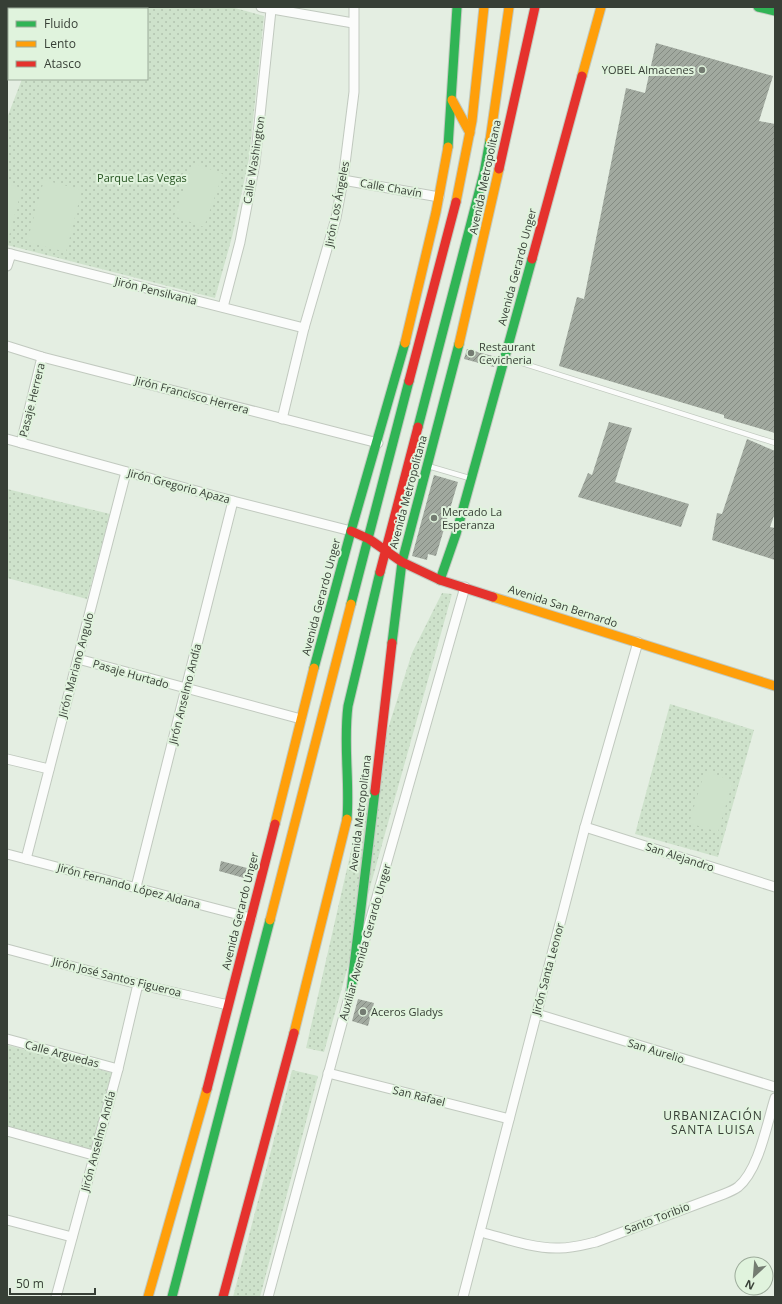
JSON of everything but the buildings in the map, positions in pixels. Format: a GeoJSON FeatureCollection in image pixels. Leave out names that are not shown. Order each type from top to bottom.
{"type":"FeatureCollection","features":[{"type":"Feature","properties":{"kind":"street"},"geometry":{"type":"LineString","coordinates":[[261,7],[271,10],[353,23]]}},
{"type":"Feature","properties":{"kind":"street","name":"Jirón Los Ángeles"},"geometry":{"type":"LineString","coordinates":[[282,419],[304,328],[334,225],[343,180],[354,92],[354,7]]}},
{"type":"Feature","properties":{"kind":"street"},"geometry":{"type":"LineString","coordinates":[[351,531],[399,368],[439,197],[448,148],[457,7]]}},
{"type":"Feature","properties":{"kind":"street","name":"Avenida Metropolitana"},"geometry":{"type":"LineString","coordinates":[[369,539],[462,178],[470,133],[484,7]]}},
{"type":"Feature","properties":{"kind":"street","name":"Avenida Metropolitana"},"geometry":{"type":"LineString","coordinates":[[385,552],[484,173],[510,7]]}},
{"type":"Feature","properties":{"kind":"street","name":"Avenida Metropolitana"},"geometry":{"type":"LineString","coordinates":[[351,991],[402,562],[428,466],[471,294],[535,7]]}},
{"type":"Feature","properties":{"kind":"street","name":"Avenida Gerardo Unger"},"geometry":{"type":"LineString","coordinates":[[440,580],[456,534],[602,7]]}},
{"type":"Feature","properties":{"kind":"street"},"geometry":{"type":"LineString","coordinates":[[758,7],[775,11]]}},
{"type":"Feature","properties":{"kind":"street","name":"Calle Washington"},"geometry":{"type":"LineString","coordinates":[[223,307],[240,242],[256,163],[271,10]]}},
{"type":"Feature","properties":{"kind":"street"},"geometry":{"type":"LineString","coordinates":[[452,100],[470,133]]}},
{"type":"Feature","properties":{"kind":"street","name":"Calle Chavín"},"geometry":{"type":"LineString","coordinates":[[343,180],[439,197]]}},
{"type":"Feature","properties":{"kind":"street"},"geometry":{"type":"LineString","coordinates":[[7,266],[9,254]]}},
{"type":"Feature","properties":{"kind":"street","name":"Jirón Pensilvania"},"geometry":{"type":"LineString","coordinates":[[9,254],[304,328]]}},
{"type":"Feature","properties":{"kind":"street","name":"Jirón Francisco Herrera"},"geometry":{"type":"LineString","coordinates":[[7,346],[42,357],[378,443]]}},
{"type":"Feature","properties":{"kind":"street","name":"Pasaje Herrera"},"geometry":{"type":"LineString","coordinates":[[21,442],[42,357]]}},
{"type":"Feature","properties":{"kind":"street","name":"Jirón Gregorio Apaza"},"geometry":{"type":"LineString","coordinates":[[7,439],[233,501],[351,531]]}},
{"type":"Feature","properties":{"kind":"street","name":"Jirón Mariano Angulo"},"geometry":{"type":"LineString","coordinates":[[26,859],[126,472]]}},
{"type":"Feature","properties":{"kind":"street","name":"Jirón Anselmo Andía"},"geometry":{"type":"LineString","coordinates":[[136,887],[233,501]]}},
{"type":"Feature","properties":{"kind":"street","name":"Avenida San Bernardo"},"geometry":{"type":"LineString","coordinates":[[351,531],[369,539],[385,552],[402,562],[440,580],[775,686]]}},
{"type":"Feature","properties":{"kind":"street","name":"Avenida Gerardo Unger"},"geometry":{"type":"LineString","coordinates":[[148,1297],[183,1176],[351,531]]}},
{"type":"Feature","properties":{"kind":"street"},"geometry":{"type":"LineString","coordinates":[[172,1297],[369,539]]}},
{"type":"Feature","properties":{"kind":"street"},"geometry":{"type":"LineString","coordinates":[[223,1297],[307,983],[346,825],[349,794],[345,728],[348,706],[385,552]]}},
{"type":"Feature","properties":{"kind":"street","name":"Auxiliar Avenida Gerardo Unger"},"geometry":{"type":"LineString","coordinates":[[268,1297],[328,1073],[465,587]]}},
{"type":"Feature","properties":{"kind":"street","name":"Jirón Santa Leonor"},"geometry":{"type":"LineString","coordinates":[[463,1297],[585,827],[638,642]]}},
{"type":"Feature","properties":{"kind":"street","name":"Pasaje Hurtado"},"geometry":{"type":"LineString","coordinates":[[78,659],[301,719]]}},
{"type":"Feature","properties":{"kind":"street"},"geometry":{"type":"LineString","coordinates":[[7,759],[49,769]]}},
{"type":"Feature","properties":{"kind":"street","name":"San Alejandro"},"geometry":{"type":"LineString","coordinates":[[585,827],[775,887]]}},
{"type":"Feature","properties":{"kind":"street","name":"Jirón Fernando López Aldana"},"geometry":{"type":"LineString","coordinates":[[7,854],[251,918]]}},
{"type":"Feature","properties":{"kind":"street","name":"Jirón José Santos Figueroa"},"geometry":{"type":"LineString","coordinates":[[7,949],[138,984],[228,1004]]}},
{"type":"Feature","properties":{"kind":"street","name":"Jirón Anselmo Andía"},"geometry":{"type":"LineString","coordinates":[[56,1297],[118,1069],[138,984]]}},
{"type":"Feature","properties":{"kind":"street","name":"San Aurelio"},"geometry":{"type":"LineString","coordinates":[[536,1014],[775,1087]]}},
{"type":"Feature","properties":{"kind":"street","name":"Calle Arguedas"},"geometry":{"type":"LineString","coordinates":[[7,1039],[118,1069]]}},
{"type":"Feature","properties":{"kind":"street","name":"San Rafael"},"geometry":{"type":"LineString","coordinates":[[328,1073],[509,1119]]}},
{"type":"Feature","properties":{"kind":"street","name":"Santo Toribio"},"geometry":{"type":"LineString","coordinates":[[480,1232],[538,1246],[556,1248],[575,1247],[596,1242],[724,1194],[738,1187],[749,1174],[756,1160],[775,1098]]}},
{"type":"Feature","properties":{"kind":"street"},"geometry":{"type":"LineString","coordinates":[[7,1131],[94,1155]]}},
{"type":"Feature","properties":{"kind":"street"},"geometry":{"type":"LineString","coordinates":[[183,1176],[213,1141]]}},
{"type":"Feature","properties":{"kind":"street"},"geometry":{"type":"LineString","coordinates":[[7,1220],[72,1237]]}},
{"type":"Feature","properties":{"kind":"lane"},"geometry":{"type":"LineString","coordinates":[[504,358],[775,443]]}},
{"type":"Feature","properties":{"kind":"lane"},"geometry":{"type":"LineString","coordinates":[[428,466],[471,479]]}},
{"type":"Feature","properties":{"kind":"green space","name":"Parque Las Vegas"},"geometry":{"type":"Polygon","coordinates":[[[231,7],[264,16],[249,159],[232,237],[215,298],[7,245],[7,118],[22,80],[148,80],[148,8],[20,8],[231,7]]]}},
{"type":"Feature","properties":{"kind":"green space"},"geometry":{"type":"Polygon","coordinates":[[[193,163],[223,174],[204,227],[174,216],[193,163]]]}},
{"type":"Feature","properties":{"kind":"green space"},"geometry":{"type":"Polygon","coordinates":[[[44,180],[82,190],[66,252],[27,242],[44,180]]]}},
{"type":"Feature","properties":{"kind":"green space"},"geometry":{"type":"Polygon","coordinates":[[[7,184],[22,188],[9,236],[7,235],[7,184]]]}},
{"type":"Feature","properties":{"kind":"green space"},"geometry":{"type":"Polygon","coordinates":[[[7,489],[110,514],[87,599],[7,578],[7,489]]]}},
{"type":"Feature","properties":{"kind":"green space"},"geometry":{"type":"Polygon","coordinates":[[[442,593],[452,594],[324,1052],[306,1048],[356,829],[412,653],[442,593]]]}},
{"type":"Feature","properties":{"kind":"green space"},"geometry":{"type":"Polygon","coordinates":[[[670,704],[754,730],[718,857],[635,834],[670,704]]]}},
{"type":"Feature","properties":{"kind":"green space"},"geometry":{"type":"Polygon","coordinates":[[[705,771],[733,781],[718,832],[689,823],[705,771]]]}},
{"type":"Feature","properties":{"kind":"green space"},"geometry":{"type":"Polygon","coordinates":[[[7,1045],[112,1073],[91,1150],[7,1127],[7,1045]]]}},
{"type":"Feature","properties":{"kind":"green space"},"geometry":{"type":"Polygon","coordinates":[[[292,1070],[318,1076],[260,1297],[233,1297],[292,1070]]]}},
{"type":"Feature","properties":{"kind":"traffic: fast"},"geometry":{"type":"LineString","coordinates":[[448,147],[457,7]]}},
{"type":"Feature","properties":{"kind":"traffic: fast"},"geometry":{"type":"LineString","coordinates":[[758,7],[775,11]]}},
{"type":"Feature","properties":{"kind":"traffic: fast"},"geometry":{"type":"LineString","coordinates":[[418,427],[484,173],[490,140]]}},
{"type":"Feature","properties":{"kind":"traffic: fast"},"geometry":{"type":"LineString","coordinates":[[440,580],[456,534],[532,259]]}},
{"type":"Feature","properties":{"kind":"traffic: fast"},"geometry":{"type":"LineString","coordinates":[[314,668],[351,531],[405,343]]}},
{"type":"Feature","properties":{"kind":"traffic: fast"},"geometry":{"type":"LineString","coordinates":[[392,643],[402,562],[459,344]]}},
{"type":"Feature","properties":{"kind":"traffic: fast"},"geometry":{"type":"LineString","coordinates":[[351,604],[409,381]]}},
{"type":"Feature","properties":{"kind":"traffic: fast"},"geometry":{"type":"LineString","coordinates":[[347,819],[348,791],[346,734],[348,706],[380,572]]}},
{"type":"Feature","properties":{"kind":"traffic: fast"},"geometry":{"type":"LineString","coordinates":[[351,991],[375,791]]}},
{"type":"Feature","properties":{"kind":"traffic: fast"},"geometry":{"type":"LineString","coordinates":[[172,1297],[270,920]]}},
{"type":"Feature","properties":{"kind":"traffic: slow"},"geometry":{"type":"LineString","coordinates":[[456,202],[472,121],[484,7]]}},
{"type":"Feature","properties":{"kind":"traffic: slow"},"geometry":{"type":"LineString","coordinates":[[490,140],[509,7]]}},
{"type":"Feature","properties":{"kind":"traffic: slow"},"geometry":{"type":"LineString","coordinates":[[582,76],[601,7]]}},
{"type":"Feature","properties":{"kind":"traffic: slow"},"geometry":{"type":"LineString","coordinates":[[452,100],[470,133]]}},
{"type":"Feature","properties":{"kind":"traffic: slow"},"geometry":{"type":"LineString","coordinates":[[405,343],[436,212],[448,147]]}},
{"type":"Feature","properties":{"kind":"traffic: slow"},"geometry":{"type":"LineString","coordinates":[[459,344],[499,169]]}},
{"type":"Feature","properties":{"kind":"traffic: slow"},"geometry":{"type":"LineString","coordinates":[[493,597],[775,686]]}},
{"type":"Feature","properties":{"kind":"traffic: slow"},"geometry":{"type":"LineString","coordinates":[[270,920],[351,604]]}},
{"type":"Feature","properties":{"kind":"traffic: slow"},"geometry":{"type":"LineString","coordinates":[[275,824],[314,668]]}},
{"type":"Feature","properties":{"kind":"traffic: slow"},"geometry":{"type":"LineString","coordinates":[[294,1033],[347,819]]}},
{"type":"Feature","properties":{"kind":"traffic: slow"},"geometry":{"type":"LineString","coordinates":[[148,1297],[207,1089]]}},
{"type":"Feature","properties":{"kind":"traffic: jam"},"geometry":{"type":"LineString","coordinates":[[499,169],[535,7]]}},
{"type":"Feature","properties":{"kind":"traffic: jam"},"geometry":{"type":"LineString","coordinates":[[532,259],[582,76]]}},
{"type":"Feature","properties":{"kind":"traffic: jam"},"geometry":{"type":"LineString","coordinates":[[409,381],[456,202]]}},
{"type":"Feature","properties":{"kind":"traffic: jam"},"geometry":{"type":"LineString","coordinates":[[380,572],[418,427]]}},
{"type":"Feature","properties":{"kind":"traffic: jam"},"geometry":{"type":"LineString","coordinates":[[351,531],[369,539],[402,562],[440,580],[493,597]]}},
{"type":"Feature","properties":{"kind":"traffic: jam"},"geometry":{"type":"LineString","coordinates":[[375,791],[392,643]]}},
{"type":"Feature","properties":{"kind":"traffic: jam"},"geometry":{"type":"LineString","coordinates":[[207,1089],[275,824]]}},
{"type":"Feature","properties":{"kind":"traffic: jam"},"geometry":{"type":"LineString","coordinates":[[223,1297],[294,1033]]}},
{"type":"Feature","properties":{"kind":"place","name":"YOBEL Almacenes"},"geometry":{"type":"Point","coordinates":[702,70]}},
{"type":"Feature","properties":{"kind":"place","name":"Restaurant Cevicheria"},"geometry":{"type":"Point","coordinates":[471,353]}},
{"type":"Feature","properties":{"kind":"place","name":"Mercado La Esperanza"},"geometry":{"type":"Point","coordinates":[434,518]}},
{"type":"Feature","properties":{"kind":"place","name":"Aceros Gladys"},"geometry":{"type":"Point","coordinates":[363,1012]}},
{"type":"Feature","properties":{"kind":"district","name":"URBANIZACIÓN SANTA LUISA"},"geometry":{"type":"Point","coordinates":[713,1123]}}]}
